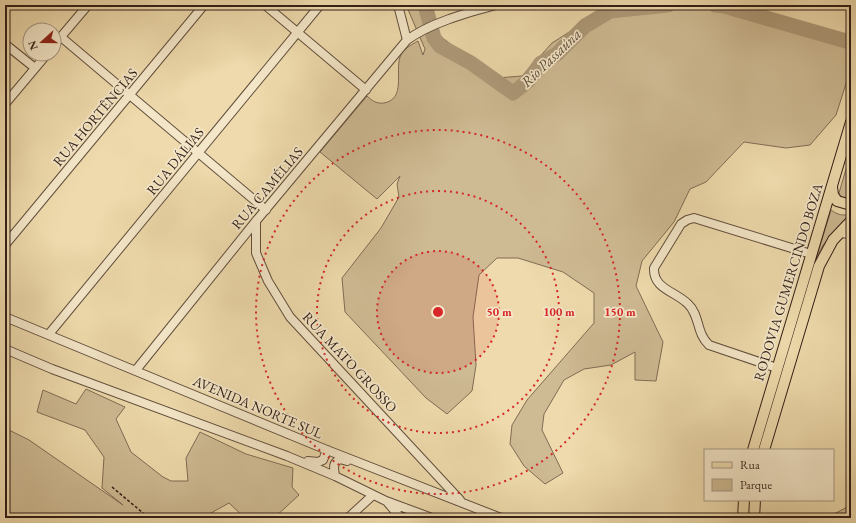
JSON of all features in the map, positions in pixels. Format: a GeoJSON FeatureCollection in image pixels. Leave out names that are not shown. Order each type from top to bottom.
{"type":"FeatureCollection","features":[{"type":"Feature","properties":{"kind":"main road","name":"RODOVIA GUMERCINDO BOZA"},"geometry":{"type":"LineString","coordinates":[[753,449],[811,254],[847,144],[851,122]]}},
{"type":"Feature","properties":{"kind":"main road"},"geometry":{"type":"LineString","coordinates":[[832,187],[833,195],[837,201],[851,205]]}},
{"type":"Feature","properties":{"kind":"main road","name":"RODOVIA GUMERCINDO BOZA"},"geometry":{"type":"LineString","coordinates":[[764,449],[819,266],[827,248],[851,221]]}},
{"type":"Feature","properties":{"kind":"main road"},"geometry":{"type":"LineString","coordinates":[[743,518],[744,501]]}},
{"type":"Feature","properties":{"kind":"main road"},"geometry":{"type":"LineString","coordinates":[[754,518],[755,501]]}},
{"type":"Feature","properties":{"kind":"street"},"geometry":{"type":"LineString","coordinates":[[62,36],[88,5]]}},
{"type":"Feature","properties":{"kind":"street","name":"RUA HORTÊNCIAS"},"geometry":{"type":"LineString","coordinates":[[5,246],[204,5]]}},
{"type":"Feature","properties":{"kind":"street"},"geometry":{"type":"LineString","coordinates":[[265,5],[366,90]]}},
{"type":"Feature","properties":{"kind":"street","name":"RUA DÁLIAS"},"geometry":{"type":"LineString","coordinates":[[49,334],[286,48],[297,31],[320,5]]}},
{"type":"Feature","properties":{"kind":"street"},"geometry":{"type":"LineString","coordinates":[[398,5],[407,40]]}},
{"type":"Feature","properties":{"kind":"street","name":"RUA CAMÉLIAS"},"geometry":{"type":"LineString","coordinates":[[136,370],[256,221],[407,40],[438,24],[496,5]]}},
{"type":"Feature","properties":{"kind":"street"},"geometry":{"type":"LineString","coordinates":[[62,38],[266,210]]}},
{"type":"Feature","properties":{"kind":"street"},"geometry":{"type":"LineString","coordinates":[[5,44],[35,68]]}},
{"type":"Feature","properties":{"kind":"street"},"geometry":{"type":"LineString","coordinates":[[5,104],[40,62]]}},
{"type":"Feature","properties":{"kind":"street"},"geometry":{"type":"LineString","coordinates":[[777,368],[709,345],[702,338],[693,310],[688,304],[656,282],[654,268],[681,224],[694,218],[811,254]]}},
{"type":"Feature","properties":{"kind":"street","name":"RUA MATO GROSSO"},"geometry":{"type":"LineString","coordinates":[[256,221],[256,252],[268,281],[290,318],[462,502]]}},
{"type":"Feature","properties":{"kind":"street"},"geometry":{"type":"LineString","coordinates":[[840,233],[851,234]]}},
{"type":"Feature","properties":{"kind":"street","name":"AVENIDA NORTE SUL"},"geometry":{"type":"LineString","coordinates":[[5,317],[327,450],[501,518]]}},
{"type":"Feature","properties":{"kind":"street"},"geometry":{"type":"LineString","coordinates":[[5,349],[52,369],[287,456],[335,476],[386,501],[432,518]]}},
{"type":"Feature","properties":{"kind":"street"},"geometry":{"type":"LineString","coordinates":[[287,456],[318,462],[323,460],[327,450]]}},
{"type":"Feature","properties":{"kind":"street"},"geometry":{"type":"LineString","coordinates":[[335,476],[333,468],[335,463],[340,459],[363,464]]}},
{"type":"Feature","properties":{"kind":"street"},"geometry":{"type":"LineString","coordinates":[[348,518],[373,495]]}},
{"type":"Feature","properties":{"kind":"street"},"geometry":{"type":"LineString","coordinates":[[386,501],[401,518]]}},
{"type":"Feature","properties":{"kind":"path"},"geometry":{"type":"LineString","coordinates":[[112,487],[149,518]]}},
{"type":"Feature","properties":{"kind":"green space"},"geometry":{"type":"Polygon","coordinates":[[[406,5],[424,5],[433,31],[497,78],[522,76],[552,43],[602,11],[639,5],[738,5],[816,29],[851,35],[851,68],[836,115],[810,145],[786,148],[744,142],[706,182],[690,189],[674,222],[642,261],[636,286],[663,342],[656,381],[635,380],[635,352],[611,365],[584,369],[564,380],[544,414],[542,430],[563,473],[545,484],[524,466],[510,444],[512,425],[527,400],[594,323],[594,293],[563,272],[518,258],[497,258],[479,275],[473,317],[476,365],[472,391],[447,414],[426,398],[345,312],[342,278],[381,228],[399,197],[397,184],[400,176],[377,199],[320,152],[367,96],[375,102],[384,103],[391,100],[395,96],[398,84],[400,57],[405,49],[418,41],[423,55],[425,49],[406,5]]]}},
{"type":"Feature","properties":{"kind":"green space"},"geometry":{"type":"Polygon","coordinates":[[[851,152],[851,199],[847,199],[842,197],[839,193],[851,152]]]}},
{"type":"Feature","properties":{"kind":"green space"},"geometry":{"type":"Polygon","coordinates":[[[831,210],[840,215],[851,214],[823,245],[816,259],[831,210]]]}},
{"type":"Feature","properties":{"kind":"green space"},"geometry":{"type":"Polygon","coordinates":[[[86,389],[125,407],[116,419],[131,452],[163,477],[171,481],[188,481],[186,458],[200,432],[246,454],[293,468],[292,487],[299,495],[274,518],[245,518],[229,503],[202,518],[5,518],[5,428],[29,440],[123,505],[102,488],[104,457],[85,430],[37,412],[43,390],[76,404],[86,389]]]}},
{"type":"Feature","properties":{"kind":"green space"},"geometry":{"type":"Polygon","coordinates":[[[851,505],[851,518],[830,518],[832,515],[851,505]]]}},
{"type":"Feature","properties":{"kind":"waterway","name":"Rio Passaúna"},"geometry":{"type":"LineString","coordinates":[[425,5],[434,38],[440,46],[471,63],[513,93],[528,81],[541,63],[557,54],[585,26],[610,11],[668,5]]}},
{"type":"Feature","properties":{"kind":"waterway","name":"Rio Passaúna"},"geometry":{"type":"LineString","coordinates":[[715,5],[724,6],[846,41]]}}]}
